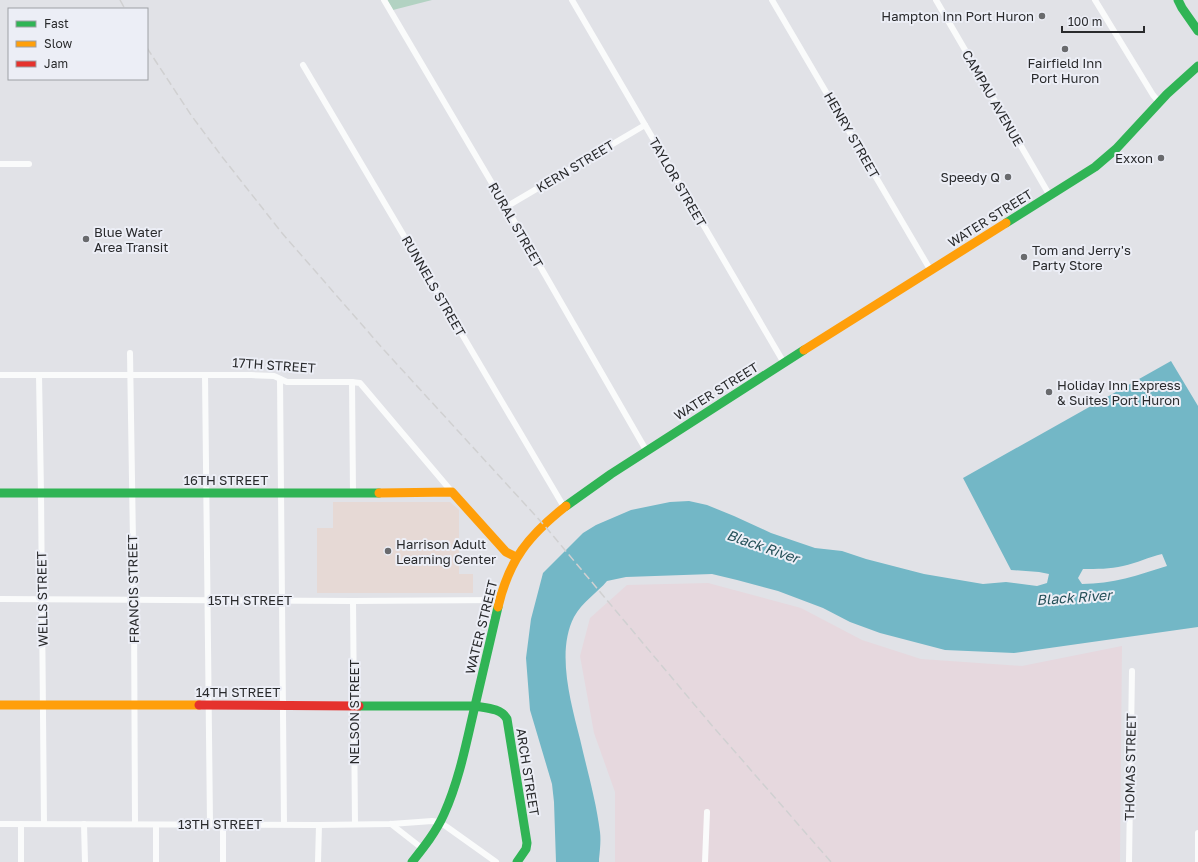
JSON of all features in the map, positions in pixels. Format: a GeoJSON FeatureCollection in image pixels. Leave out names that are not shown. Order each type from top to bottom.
{"type":"FeatureCollection","features":[{"type":"Feature","properties":{"kind":"street","name":"RURAL STREET"},"geometry":{"type":"LineString","coordinates":[[384,0],[506,207],[646,450]]}},
{"type":"Feature","properties":{"kind":"street","name":"TAYLOR STREET"},"geometry":{"type":"LineString","coordinates":[[572,0],[784,363]]}},
{"type":"Feature","properties":{"kind":"street","name":"HENRY STREET"},"geometry":{"type":"LineString","coordinates":[[772,0],[931,271]]}},
{"type":"Feature","properties":{"kind":"street","name":"CAMPAU AVENUE"},"geometry":{"type":"LineString","coordinates":[[936,0],[1050,196]]}},
{"type":"Feature","properties":{"kind":"street"},"geometry":{"type":"LineString","coordinates":[[1096,0],[1118,39],[1153,95],[1159,102]]}},
{"type":"Feature","properties":{"kind":"street"},"geometry":{"type":"LineString","coordinates":[[1178,0],[1198,31]]}},
{"type":"Feature","properties":{"kind":"street","name":"RUNNELS STREET"},"geometry":{"type":"LineString","coordinates":[[304,65],[564,507]]}},
{"type":"Feature","properties":{"kind":"street","name":"WATER STREET"},"geometry":{"type":"LineString","coordinates":[[412,862],[423,849],[439,822],[455,789],[500,600],[516,557],[529,540],[556,513],[646,450],[1050,196],[1095,166],[1116,149],[1159,102],[1198,66]]}},
{"type":"Feature","properties":{"kind":"street","name":"KERN STREET"},"geometry":{"type":"LineString","coordinates":[[506,207],[645,125]]}},
{"type":"Feature","properties":{"kind":"street"},"geometry":{"type":"LineString","coordinates":[[0,164],[29,164]]}},
{"type":"Feature","properties":{"kind":"street","name":"FRANCIS STREET"},"geometry":{"type":"LineString","coordinates":[[130,353],[134,600],[135,824]]}},
{"type":"Feature","properties":{"kind":"street"},"geometry":{"type":"LineString","coordinates":[[205,374],[210,824]]}},
{"type":"Feature","properties":{"kind":"street","name":"17TH STREET"},"geometry":{"type":"LineString","coordinates":[[0,375],[205,374],[274,376],[287,382],[352,382]]}},
{"type":"Feature","properties":{"kind":"street","name":"WELLS STREET"},"geometry":{"type":"LineString","coordinates":[[39,375],[44,824]]}},
{"type":"Feature","properties":{"kind":"street"},"geometry":{"type":"LineString","coordinates":[[280,379],[284,824]]}},
{"type":"Feature","properties":{"kind":"street"},"geometry":{"type":"LineString","coordinates":[[353,493],[352,382],[360,383],[363,386],[452,492],[506,552],[516,557]]}},
{"type":"Feature","properties":{"kind":"street","name":"16TH STREET"},"geometry":{"type":"LineString","coordinates":[[0,493],[281,494],[452,492]]}},
{"type":"Feature","properties":{"kind":"street","name":"15TH STREET"},"geometry":{"type":"LineString","coordinates":[[0,599],[353,601],[500,600]]}},
{"type":"Feature","properties":{"kind":"street","name":"NELSON STREET"},"geometry":{"type":"LineString","coordinates":[[353,601],[355,824]]}},
{"type":"Feature","properties":{"kind":"street","name":"THOMAS STREET"},"geometry":{"type":"LineString","coordinates":[[1129,862],[1132,671]]}},
{"type":"Feature","properties":{"kind":"street","name":"14TH STREET"},"geometry":{"type":"LineString","coordinates":[[0,705],[475,706]]}},
{"type":"Feature","properties":{"kind":"street","name":"ARCH STREET"},"geometry":{"type":"LineString","coordinates":[[475,706],[502,712],[506,715],[527,843],[526,849],[517,862]]}},
{"type":"Feature","properties":{"kind":"street"},"geometry":{"type":"LineString","coordinates":[[706,862],[707,812]]}},
{"type":"Feature","properties":{"kind":"street","name":"13TH STREET"},"geometry":{"type":"LineString","coordinates":[[0,824],[391,824],[432,821],[439,822]]}},
{"type":"Feature","properties":{"kind":"street"},"geometry":{"type":"LineString","coordinates":[[439,822],[496,862]]}},
{"type":"Feature","properties":{"kind":"street"},"geometry":{"type":"LineString","coordinates":[[20,824],[21,862]]}},
{"type":"Feature","properties":{"kind":"street"},"geometry":{"type":"LineString","coordinates":[[84,824],[86,862]]}},
{"type":"Feature","properties":{"kind":"street"},"geometry":{"type":"LineString","coordinates":[[223,824],[223,862]]}},
{"type":"Feature","properties":{"kind":"street"},"geometry":{"type":"LineString","coordinates":[[318,862],[319,824]]}},
{"type":"Feature","properties":{"kind":"street"},"geometry":{"type":"LineString","coordinates":[[391,824],[423,849]]}},
{"type":"Feature","properties":{"kind":"street"},"geometry":{"type":"LineString","coordinates":[[156,825],[156,862]]}},
{"type":"Feature","properties":{"kind":"street"},"geometry":{"type":"LineString","coordinates":[[1198,833],[1198,862]]}},
{"type":"Feature","properties":{"kind":"shaded area","name":"Harrison Adult Learning Center"},"geometry":{"type":"Polygon","coordinates":[[[333,502],[450,502],[459,510],[459,574],[473,574],[473,593],[317,593],[317,528],[333,528],[333,502]]]}},
{"type":"Feature","properties":{"kind":"shaded area"},"geometry":{"type":"Polygon","coordinates":[[[708,583],[801,608],[862,640],[921,659],[1022,666],[1122,646],[1120,862],[615,862],[615,792],[594,733],[580,656],[590,618],[627,585],[708,583]]]}},
{"type":"Feature","properties":{"kind":"green space"},"geometry":{"type":"Polygon","coordinates":[[[387,0],[432,0],[393,10],[387,0]]]}},
{"type":"Feature","properties":{"kind":"water","name":"Black River"},"geometry":{"type":"Polygon","coordinates":[[[1171,361],[1198,406],[1198,627],[1014,653],[945,650],[880,633],[850,622],[823,608],[778,591],[712,574],[626,577],[607,581],[585,602],[577,612],[569,631],[566,646],[569,694],[591,785],[600,832],[599,862],[556,862],[552,784],[530,710],[526,658],[531,619],[543,573],[583,533],[596,525],[631,510],[670,502],[689,501],[707,505],[771,533],[815,548],[842,551],[866,559],[924,574],[983,584],[1006,582],[1037,586],[1047,583],[1049,574],[1011,570],[963,478],[1171,361]],[[1162,554],[1118,567],[1083,569],[1078,578],[1082,584],[1093,584],[1136,576],[1167,566],[1162,554]]]}},
{"type":"Feature","properties":{"kind":"railway"},"geometry":{"type":"LineString","coordinates":[[120,0],[124,8]]}},
{"type":"Feature","properties":{"kind":"railway"},"geometry":{"type":"LineString","coordinates":[[148,50],[191,115],[282,233],[384,350],[544,525],[709,722],[831,862]]}},
{"type":"Feature","properties":{"kind":"traffic: fast"},"geometry":{"type":"LineString","coordinates":[[1178,0],[1198,31]]}},
{"type":"Feature","properties":{"kind":"traffic: fast"},"geometry":{"type":"LineString","coordinates":[[1006,223],[1095,167],[1116,149],[1167,94],[1198,66]]}},
{"type":"Feature","properties":{"kind":"traffic: fast"},"geometry":{"type":"LineString","coordinates":[[566,506],[611,474],[804,350]]}},
{"type":"Feature","properties":{"kind":"traffic: fast"},"geometry":{"type":"LineString","coordinates":[[0,493],[379,493]]}},
{"type":"Feature","properties":{"kind":"traffic: fast"},"geometry":{"type":"LineString","coordinates":[[412,862],[437,827],[453,792],[466,746],[498,607]]}},
{"type":"Feature","properties":{"kind":"traffic: fast"},"geometry":{"type":"LineString","coordinates":[[359,706],[475,706],[493,709],[504,715],[507,719],[527,843],[526,849],[517,862]]}},
{"type":"Feature","properties":{"kind":"traffic: slow"},"geometry":{"type":"LineString","coordinates":[[804,350],[1006,223]]}},
{"type":"Feature","properties":{"kind":"traffic: slow"},"geometry":{"type":"LineString","coordinates":[[379,493],[452,492],[506,552],[516,557]]}},
{"type":"Feature","properties":{"kind":"traffic: slow"},"geometry":{"type":"LineString","coordinates":[[498,607],[508,576],[514,562],[522,550],[541,528],[566,506]]}},
{"type":"Feature","properties":{"kind":"traffic: slow"},"geometry":{"type":"LineString","coordinates":[[0,705],[199,705]]}},
{"type":"Feature","properties":{"kind":"traffic: jam"},"geometry":{"type":"LineString","coordinates":[[199,705],[359,706]]}},
{"type":"Feature","properties":{"kind":"place","name":"Hampton Inn Port Huron"},"geometry":{"type":"Point","coordinates":[1042,16]}},
{"type":"Feature","properties":{"kind":"place","name":"Fairfield Inn Port Huron"},"geometry":{"type":"Point","coordinates":[1065,49]}},
{"type":"Feature","properties":{"kind":"place","name":"Exxon"},"geometry":{"type":"Point","coordinates":[1161,158]}},
{"type":"Feature","properties":{"kind":"place","name":"Speedy Q"},"geometry":{"type":"Point","coordinates":[1008,177]}},
{"type":"Feature","properties":{"kind":"place","name":"Blue Water Area Transit"},"geometry":{"type":"Point","coordinates":[86,239]}},
{"type":"Feature","properties":{"kind":"place","name":"Tom and Jerry's Party Store"},"geometry":{"type":"Point","coordinates":[1024,257]}},
{"type":"Feature","properties":{"kind":"place","name":"Holiday Inn Express & Suites Port Huron"},"geometry":{"type":"Point","coordinates":[1049,392]}},
{"type":"Feature","properties":{"kind":"place","name":"Harrison Adult Learning Center"},"geometry":{"type":"Point","coordinates":[388,551]}}]}
